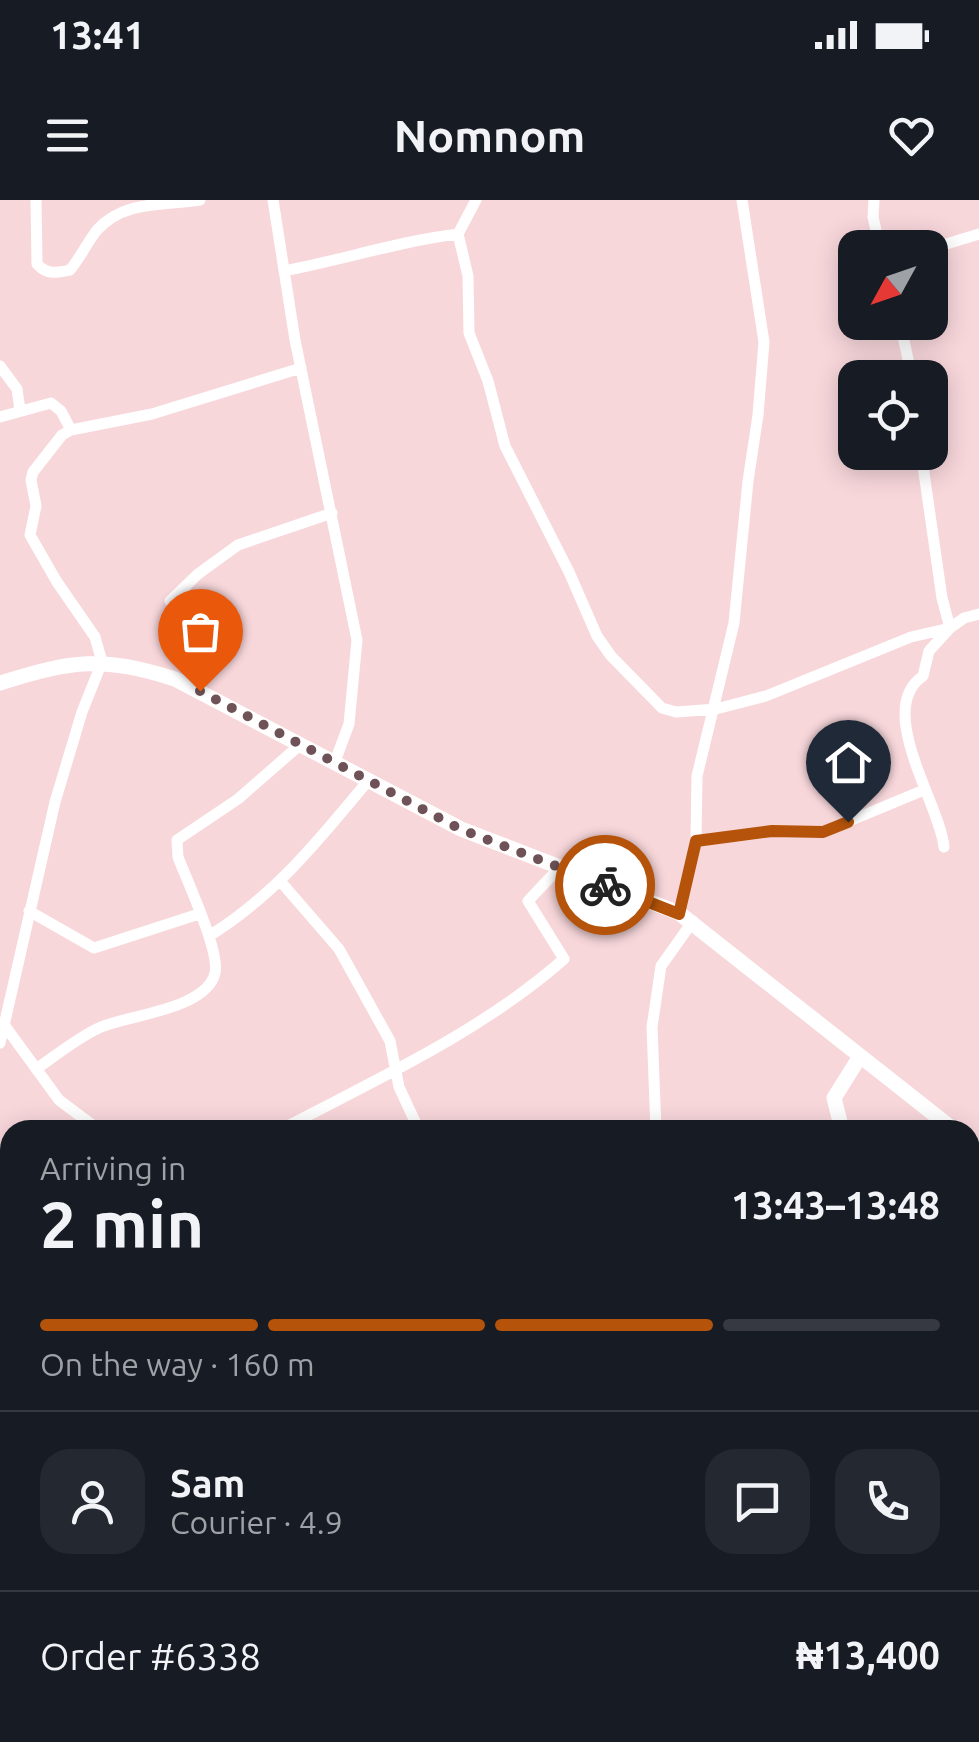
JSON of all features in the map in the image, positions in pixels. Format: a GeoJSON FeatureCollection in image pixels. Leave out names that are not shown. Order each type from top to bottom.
{"type":"FeatureCollection","features":[{"type":"Feature","properties":{"kind":"street"},"geometry":{"type":"LineString","coordinates":[[36,200],[37,264],[44,272],[55,274],[70,270],[114,212],[160,201],[200,200]]}},
{"type":"Feature","properties":{"kind":"street"},"geometry":{"type":"LineString","coordinates":[[273,200],[301,368],[357,640],[349,724],[334,764]]}},
{"type":"Feature","properties":{"kind":"street"},"geometry":{"type":"LineString","coordinates":[[476,200],[458,234],[468,276],[469,333],[488,381],[505,446],[570,572],[597,636],[611,656],[662,708],[676,712],[716,709],[766,696],[911,637],[950,628]]}},
{"type":"Feature","properties":{"kind":"street"},"geometry":{"type":"LineString","coordinates":[[656,1120],[652,1027],[661,966],[686,918],[696,841],[697,776],[734,623],[758,415],[764,342],[742,200]]}},
{"type":"Feature","properties":{"kind":"street"},"geometry":{"type":"LineString","coordinates":[[874,200],[876,230]]}},
{"type":"Feature","properties":{"kind":"street"},"geometry":{"type":"LineString","coordinates":[[284,272],[421,238],[458,234]]}},
{"type":"Feature","properties":{"kind":"street"},"geometry":{"type":"LineString","coordinates":[[948,243],[979,234]]}},
{"type":"Feature","properties":{"kind":"street"},"geometry":{"type":"LineString","coordinates":[[0,366],[17,389],[20,410]]}},
{"type":"Feature","properties":{"kind":"street"},"geometry":{"type":"LineString","coordinates":[[0,1040],[55,802],[82,712],[102,662],[95,637],[56,582],[30,534],[36,506],[33,472],[54,443],[71,430],[152,414],[301,368]]}},
{"type":"Feature","properties":{"kind":"street"},"geometry":{"type":"LineString","coordinates":[[0,418],[45,404],[56,405],[71,430]]}},
{"type":"Feature","properties":{"kind":"street"},"geometry":{"type":"LineString","coordinates":[[924,470],[950,628]]}},
{"type":"Feature","properties":{"kind":"street"},"geometry":{"type":"LineString","coordinates":[[170,601],[198,574],[238,545],[332,513]]}},
{"type":"Feature","properties":{"kind":"street"},"geometry":{"type":"LineString","coordinates":[[944,847],[905,720],[906,695],[923,676],[929,652],[950,628],[979,614]]}},
{"type":"Feature","properties":{"kind":"street"},"geometry":{"type":"LineString","coordinates":[[0,683],[50,668],[102,662],[127,664],[175,679],[460,829],[686,918],[941,1120]]}},
{"type":"Feature","properties":{"kind":"street"},"geometry":{"type":"LineString","coordinates":[[36,1069],[98,1028],[197,996],[216,973],[209,936],[178,857],[177,840],[238,800],[301,744]]}},
{"type":"Feature","properties":{"kind":"street"},"geometry":{"type":"LineString","coordinates":[[209,936],[240,918],[281,882],[367,782]]}},
{"type":"Feature","properties":{"kind":"street"},"geometry":{"type":"LineString","coordinates":[[696,841],[772,831],[823,832],[924,790]]}},
{"type":"Feature","properties":{"kind":"street"},"geometry":{"type":"LineString","coordinates":[[299,1120],[509,1004],[564,959],[528,902],[559,868]]}},
{"type":"Feature","properties":{"kind":"street"},"geometry":{"type":"LineString","coordinates":[[281,882],[339,949],[390,1041],[394,1070],[414,1120]]}},
{"type":"Feature","properties":{"kind":"street"},"geometry":{"type":"LineString","coordinates":[[29,911],[94,948],[199,914]]}},
{"type":"Feature","properties":{"kind":"street"},"geometry":{"type":"LineString","coordinates":[[5,1026],[59,1100],[85,1120]]}},
{"type":"Feature","properties":{"kind":"street"},"geometry":{"type":"LineString","coordinates":[[840,1120],[834,1098],[859,1058]]}},
{"type":"Feature","properties":{"kind":"way so far"},"geometry":{"type":"LineString","coordinates":[[200,691],[460,829],[605,885]]}},
{"type":"Feature","properties":{"kind":"route"},"geometry":{"type":"LineString","coordinates":[[605,885],[679,914],[696,841],[772,831],[823,832],[848,822]]}}]}
